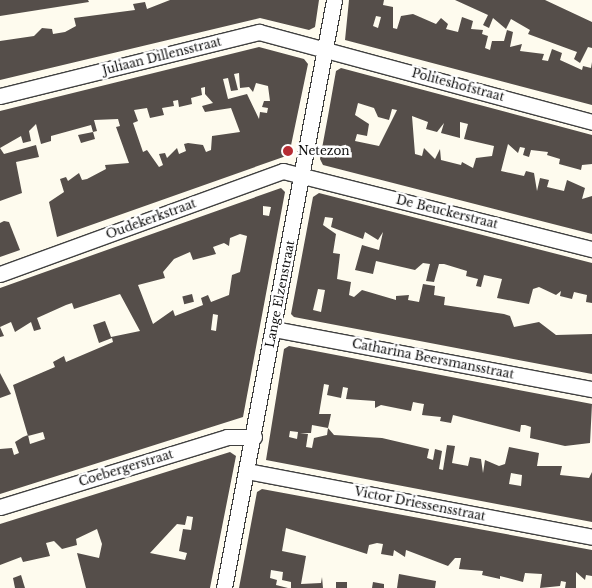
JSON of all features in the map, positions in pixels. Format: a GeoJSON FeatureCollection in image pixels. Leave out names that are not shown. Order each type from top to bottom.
{"type":"FeatureCollection","features":[{"type":"Feature","properties":{"kind":"street","name":"Lange Elzenstraat"},"geometry":{"type":"LineString","coordinates":[[224,588],[254,437],[334,0]]}},
{"type":"Feature","properties":{"kind":"street","name":"Juliaan Dillensstraat"},"geometry":{"type":"LineString","coordinates":[[0,96],[259,32],[325,49]]}},
{"type":"Feature","properties":{"kind":"street","name":"Politeshofstraat"},"geometry":{"type":"LineString","coordinates":[[325,49],[592,122]]}},
{"type":"Feature","properties":{"kind":"street","name":"Oudekerkstraat"},"geometry":{"type":"LineString","coordinates":[[0,274],[283,171],[303,175]]}},
{"type":"Feature","properties":{"kind":"street","name":"De Beuckerstraat"},"geometry":{"type":"LineString","coordinates":[[303,175],[592,249]]}},
{"type":"Feature","properties":{"kind":"street","name":"Catharina Beersmansstraat"},"geometry":{"type":"LineString","coordinates":[[274,329],[592,389]]}},
{"type":"Feature","properties":{"kind":"street","name":"Coebergerstraat"},"geometry":{"type":"LineString","coordinates":[[0,507],[227,437],[254,437]]}},
{"type":"Feature","properties":{"kind":"street","name":"Victor Driessensstraat"},"geometry":{"type":"LineString","coordinates":[[247,471],[592,537]]}},
{"type":"Feature","properties":{"kind":"building"},"geometry":{"type":"Polygon","coordinates":[[[0,0],[88,0],[89,2],[0,16],[0,0]]]}},
{"type":"Feature","properties":{"kind":"building"},"geometry":{"type":"Polygon","coordinates":[[[170,0],[319,0],[315,27],[309,30],[260,18],[0,80],[0,41],[34,36],[42,28],[52,29],[53,34],[65,32],[76,26],[74,18],[135,10],[133,4],[145,2],[147,9],[170,0]]]}},
{"type":"Feature","properties":{"kind":"building"},"geometry":{"type":"Polygon","coordinates":[[[349,0],[384,0],[383,5],[393,7],[393,28],[397,29],[401,16],[413,14],[436,24],[441,18],[448,24],[446,29],[458,32],[462,17],[473,21],[471,29],[483,30],[482,34],[488,36],[485,48],[490,50],[492,41],[504,41],[507,30],[513,32],[510,47],[522,44],[520,51],[544,54],[542,60],[548,61],[552,49],[562,53],[560,60],[582,70],[583,66],[591,68],[592,62],[592,105],[345,40],[349,0]],[[376,16],[373,26],[378,28],[381,17],[376,16]]]}},
{"type":"Feature","properties":{"kind":"building"},"geometry":{"type":"Polygon","coordinates":[[[455,0],[545,0],[592,22],[592,48],[588,47],[580,63],[574,59],[577,52],[528,34],[530,30],[511,19],[506,29],[493,18],[489,28],[483,25],[488,15],[455,0]]]}},
{"type":"Feature","properties":{"kind":"building"},"geometry":{"type":"Polygon","coordinates":[[[259,47],[304,59],[308,64],[289,155],[57,237],[49,202],[64,192],[60,179],[66,177],[68,181],[79,173],[82,180],[87,179],[106,169],[105,165],[129,163],[116,127],[120,126],[118,119],[94,120],[97,131],[93,132],[91,125],[51,136],[51,141],[41,144],[36,124],[29,131],[31,141],[23,143],[21,136],[0,148],[0,111],[259,47]],[[239,73],[234,74],[238,90],[231,91],[228,78],[223,79],[228,99],[247,94],[259,119],[260,112],[267,113],[268,108],[262,107],[264,101],[270,101],[268,86],[256,83],[253,92],[249,87],[240,88],[239,73]],[[205,87],[201,88],[202,95],[191,98],[192,104],[179,107],[178,100],[173,101],[174,106],[162,108],[164,115],[150,118],[147,108],[134,110],[138,121],[133,123],[143,152],[147,150],[159,167],[163,165],[159,154],[165,153],[167,158],[177,148],[179,154],[186,151],[184,144],[188,143],[203,145],[206,152],[211,150],[212,136],[240,132],[231,108],[205,112],[202,106],[213,103],[205,94],[205,87]]]}},
{"type":"Feature","properties":{"kind":"building"},"geometry":{"type":"Polygon","coordinates":[[[341,68],[592,135],[592,164],[582,165],[581,170],[559,164],[560,159],[547,155],[548,152],[531,150],[529,157],[523,155],[525,148],[520,147],[518,153],[508,144],[501,171],[524,176],[526,171],[534,173],[537,191],[540,178],[549,180],[547,187],[564,191],[567,180],[585,188],[582,199],[592,196],[592,234],[323,165],[320,159],[336,71],[341,68]],[[358,103],[355,115],[369,124],[367,136],[357,134],[355,141],[379,146],[397,110],[392,109],[389,120],[378,117],[374,108],[358,103]],[[412,116],[415,154],[422,156],[424,148],[435,159],[440,149],[441,160],[461,165],[462,162],[473,168],[476,158],[492,156],[494,146],[464,139],[468,124],[460,122],[460,138],[441,133],[444,123],[437,132],[426,129],[428,122],[412,116]]]}},
{"type":"Feature","properties":{"kind":"building"},"geometry":{"type":"Polygon","coordinates":[[[93,132],[95,139],[81,143],[78,135],[93,132]]]}},
{"type":"Feature","properties":{"kind":"building"},"geometry":{"type":"Polygon","coordinates":[[[36,145],[39,157],[16,162],[22,193],[0,201],[0,148],[4,154],[36,145]]]}},
{"type":"Feature","properties":{"kind":"building"},"geometry":{"type":"Polygon","coordinates":[[[281,188],[285,192],[243,417],[0,494],[0,449],[12,448],[14,455],[19,453],[15,442],[28,435],[13,385],[55,367],[53,362],[64,356],[66,362],[113,342],[112,338],[99,343],[93,325],[105,321],[111,337],[140,331],[120,294],[74,309],[72,303],[66,305],[37,318],[41,329],[34,331],[31,322],[15,332],[11,322],[0,327],[0,288],[281,188]],[[263,206],[263,215],[269,216],[271,207],[263,206]],[[240,234],[230,238],[229,246],[224,243],[213,247],[216,254],[193,260],[190,252],[174,259],[163,272],[165,278],[138,285],[153,324],[173,310],[175,316],[203,305],[201,298],[208,295],[211,302],[229,295],[232,275],[240,272],[247,236],[240,234]],[[213,314],[211,330],[216,331],[218,315],[213,314]],[[43,432],[28,436],[30,444],[45,439],[43,432]]]}},
{"type":"Feature","properties":{"kind":"building"},"geometry":{"type":"Polygon","coordinates":[[[319,193],[592,263],[592,303],[586,302],[587,295],[574,292],[572,299],[560,296],[561,291],[556,295],[539,287],[533,289],[529,304],[497,298],[502,279],[484,275],[481,287],[476,286],[478,279],[466,276],[467,271],[444,264],[439,264],[434,282],[426,281],[430,264],[423,263],[415,270],[376,261],[373,274],[355,270],[362,245],[379,250],[383,232],[378,240],[365,232],[363,239],[331,227],[333,218],[325,217],[323,225],[336,234],[333,253],[340,254],[337,279],[351,282],[349,295],[354,297],[362,290],[396,300],[396,296],[409,295],[408,300],[419,302],[423,284],[435,286],[434,295],[445,297],[444,305],[504,314],[510,316],[514,327],[539,322],[556,335],[592,334],[592,374],[294,317],[291,314],[313,197],[319,193]],[[318,289],[313,310],[321,312],[325,290],[318,289]]]}},
{"type":"Feature","properties":{"kind":"building"},"geometry":{"type":"Polygon","coordinates":[[[4,221],[9,222],[20,250],[0,257],[0,223],[4,221]]]}},
{"type":"Feature","properties":{"kind":"building"},"geometry":{"type":"Polygon","coordinates":[[[192,294],[194,302],[184,304],[182,296],[192,294]]]}},
{"type":"Feature","properties":{"kind":"building"},"geometry":{"type":"Polygon","coordinates":[[[0,327],[4,336],[0,337],[0,327]]]}},
{"type":"Feature","properties":{"kind":"building"},"geometry":{"type":"Polygon","coordinates":[[[289,346],[592,404],[590,443],[565,446],[530,438],[531,427],[525,425],[521,425],[520,432],[453,415],[451,423],[440,421],[441,417],[422,415],[424,404],[413,402],[411,411],[381,405],[375,408],[375,401],[346,399],[348,388],[343,387],[341,398],[327,395],[329,385],[324,384],[319,414],[331,414],[328,428],[334,435],[382,438],[429,449],[427,458],[433,460],[435,449],[442,451],[439,469],[443,470],[447,445],[455,446],[452,463],[468,466],[470,457],[481,459],[483,473],[485,460],[499,466],[505,464],[509,447],[539,453],[537,466],[562,466],[560,475],[589,478],[592,472],[592,522],[266,460],[284,349],[289,346]],[[312,425],[311,433],[300,433],[308,434],[306,447],[312,448],[314,438],[327,435],[328,428],[312,425]],[[290,431],[289,437],[297,439],[298,432],[290,431]],[[511,473],[509,484],[521,486],[522,475],[511,473]]]}},
{"type":"Feature","properties":{"kind":"building"},"geometry":{"type":"Polygon","coordinates":[[[0,373],[11,394],[0,398],[0,373]]]}},
{"type":"Feature","properties":{"kind":"building"},"geometry":{"type":"Polygon","coordinates":[[[230,452],[236,456],[210,588],[86,588],[77,553],[99,558],[102,544],[97,529],[76,539],[77,545],[62,549],[54,541],[46,543],[50,556],[23,562],[21,557],[0,565],[0,524],[230,452]],[[187,516],[185,525],[177,524],[150,553],[185,560],[187,553],[179,551],[183,529],[191,530],[193,517],[187,516]]]}},
{"type":"Feature","properties":{"kind":"building"},"geometry":{"type":"Polygon","coordinates":[[[262,489],[592,550],[592,576],[586,575],[585,580],[576,572],[576,588],[565,588],[566,582],[561,581],[560,586],[540,588],[542,574],[525,573],[523,582],[500,576],[500,579],[482,575],[483,571],[459,569],[461,558],[455,558],[448,566],[406,550],[405,557],[394,550],[393,556],[381,554],[383,544],[377,543],[369,545],[367,554],[286,528],[282,551],[306,556],[301,584],[321,583],[322,577],[323,588],[291,588],[291,582],[282,580],[283,572],[271,570],[270,578],[277,580],[276,585],[288,588],[239,588],[257,492],[262,489]]]}},
{"type":"Feature","properties":{"kind":"building"},"geometry":{"type":"Polygon","coordinates":[[[399,574],[436,581],[435,588],[397,588],[399,574]]]}},
{"type":"Feature","properties":{"kind":"building"},"geometry":{"type":"Polygon","coordinates":[[[21,575],[25,588],[15,588],[13,578],[21,575]]]}},
{"type":"Feature","properties":{"kind":"building"},"geometry":{"type":"Polygon","coordinates":[[[336,582],[347,582],[347,588],[336,588],[336,582]]]}},
{"type":"Feature","properties":{"kind":"building"},"geometry":{"type":"Polygon","coordinates":[[[373,582],[384,584],[384,588],[372,588],[373,582]]]}},
{"type":"Feature","properties":{"kind":"place","name":"Netezon"},"geometry":{"type":"Point","coordinates":[288,151]}}]}
